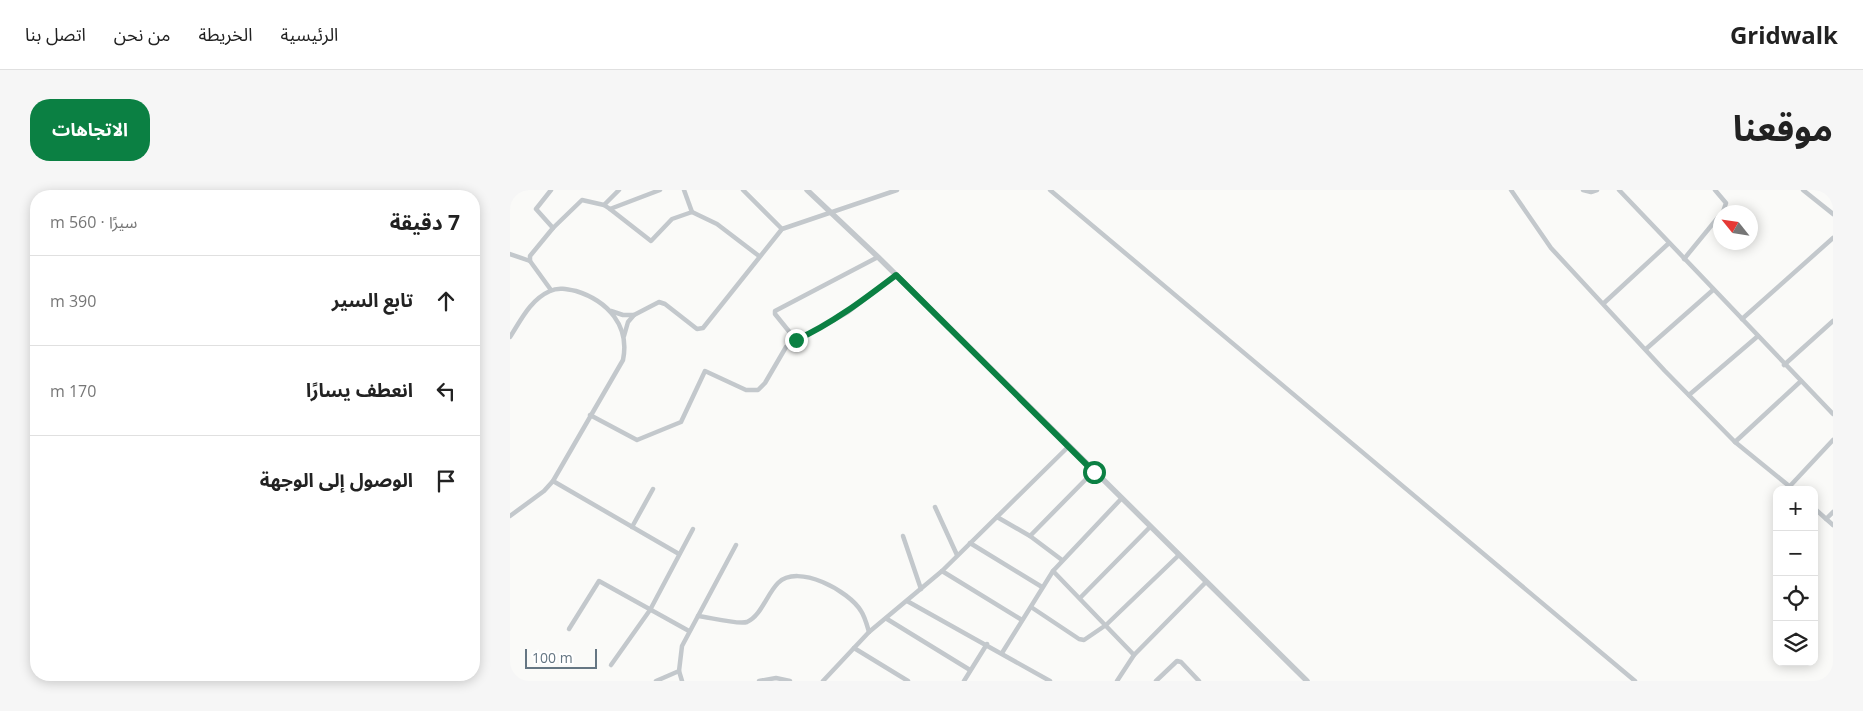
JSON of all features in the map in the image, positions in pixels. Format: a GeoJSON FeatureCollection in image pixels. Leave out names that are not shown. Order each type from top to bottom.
{"type":"FeatureCollection","features":[{"type":"Feature","properties":{"kind":"street"},"geometry":{"type":"LineString","coordinates":[[551,190],[536,209],[552,228]]}},
{"type":"Feature","properties":{"kind":"street"},"geometry":{"type":"LineString","coordinates":[[604,205],[619,190]]}},
{"type":"Feature","properties":{"kind":"street"},"geometry":{"type":"LineString","coordinates":[[610,209],[659,190]]}},
{"type":"Feature","properties":{"kind":"street"},"geometry":{"type":"LineString","coordinates":[[684,190],[692,212],[717,224],[759,256]]}},
{"type":"Feature","properties":{"kind":"street"},"geometry":{"type":"LineString","coordinates":[[743,190],[782,229]]}},
{"type":"Feature","properties":{"kind":"street"},"geometry":{"type":"LineString","coordinates":[[807,190],[878,257],[1068,447],[1307,681]]}},
{"type":"Feature","properties":{"kind":"street"},"geometry":{"type":"LineString","coordinates":[[510,516],[544,491],[553,481],[623,360],[624,337],[628,322],[634,315],[662,302],[697,328],[703,328],[782,229],[897,190]]}},
{"type":"Feature","properties":{"kind":"street"},"geometry":{"type":"LineString","coordinates":[[1050,190],[1635,681]]}},
{"type":"Feature","properties":{"kind":"street"},"geometry":{"type":"LineString","coordinates":[[1511,190],[1528,211],[1534,227],[1551,248],[1646,350],[1734,442],[1789,486]]}},
{"type":"Feature","properties":{"kind":"street"},"geometry":{"type":"LineString","coordinates":[[1582,190],[1597,190]]}},
{"type":"Feature","properties":{"kind":"street"},"geometry":{"type":"LineString","coordinates":[[1619,190],[1784,365],[1833,414]]}},
{"type":"Feature","properties":{"kind":"street"},"geometry":{"type":"LineString","coordinates":[[1715,190],[1726,203],[1725,205]]}},
{"type":"Feature","properties":{"kind":"street"},"geometry":{"type":"LineString","coordinates":[[1803,190],[1833,214]]}},
{"type":"Feature","properties":{"kind":"street"},"geometry":{"type":"LineString","coordinates":[[530,262],[530,256],[552,228],[567,212],[584,199],[604,205],[651,241],[672,219],[692,212]]}},
{"type":"Feature","properties":{"kind":"street"},"geometry":{"type":"LineString","coordinates":[[1684,259],[1713,225]]}},
{"type":"Feature","properties":{"kind":"street"},"geometry":{"type":"LineString","coordinates":[[1742,319],[1833,238]]}},
{"type":"Feature","properties":{"kind":"street"},"geometry":{"type":"LineString","coordinates":[[1604,303],[1669,243]]}},
{"type":"Feature","properties":{"kind":"street"},"geometry":{"type":"LineString","coordinates":[[510,254],[530,262],[551,290]]}},
{"type":"Feature","properties":{"kind":"street"},"geometry":{"type":"LineString","coordinates":[[796,340],[775,314],[775,311],[878,257]]}},
{"type":"Feature","properties":{"kind":"street"},"geometry":{"type":"LineString","coordinates":[[590,415],[637,440],[680,422],[705,371],[746,390],[758,390],[765,383],[786,347],[840,317],[896,275]]}},
{"type":"Feature","properties":{"kind":"street"},"geometry":{"type":"LineString","coordinates":[[510,338],[532,304],[551,290],[568,289],[585,294],[611,310],[623,315],[634,315]]}},
{"type":"Feature","properties":{"kind":"street"},"geometry":{"type":"LineString","coordinates":[[1646,350],[1713,290]]}},
{"type":"Feature","properties":{"kind":"street"},"geometry":{"type":"LineString","coordinates":[[611,310],[624,337]]}},
{"type":"Feature","properties":{"kind":"street"},"geometry":{"type":"LineString","coordinates":[[1784,365],[1833,321]]}},
{"type":"Feature","properties":{"kind":"street"},"geometry":{"type":"LineString","coordinates":[[1689,395],[1758,336]]}},
{"type":"Feature","properties":{"kind":"street"},"geometry":{"type":"LineString","coordinates":[[1734,442],[1801,381]]}},
{"type":"Feature","properties":{"kind":"street"},"geometry":{"type":"LineString","coordinates":[[1829,409],[1833,404]]}},
{"type":"Feature","properties":{"kind":"street"},"geometry":{"type":"LineString","coordinates":[[1794,486],[1833,440]]}},
{"type":"Feature","properties":{"kind":"street"},"geometry":{"type":"LineString","coordinates":[[823,681],[869,632],[887,619],[942,571],[1068,447]]}},
{"type":"Feature","properties":{"kind":"street"},"geometry":{"type":"LineString","coordinates":[[1030,536],[1094,472]]}},
{"type":"Feature","properties":{"kind":"street"},"geometry":{"type":"LineString","coordinates":[[553,481],[679,554]]}},
{"type":"Feature","properties":{"kind":"street"},"geometry":{"type":"LineString","coordinates":[[632,526],[653,489]]}},
{"type":"Feature","properties":{"kind":"street"},"geometry":{"type":"LineString","coordinates":[[1002,653],[1053,571],[1121,499]]}},
{"type":"Feature","properties":{"kind":"street"},"geometry":{"type":"LineString","coordinates":[[936,507],[957,555]]}},
{"type":"Feature","properties":{"kind":"street"},"geometry":{"type":"LineString","coordinates":[[1818,512],[1833,525]]}},
{"type":"Feature","properties":{"kind":"street"},"geometry":{"type":"LineString","coordinates":[[1826,519],[1833,512]]}},
{"type":"Feature","properties":{"kind":"street"},"geometry":{"type":"LineString","coordinates":[[997,517],[1030,536],[1062,560]]}},
{"type":"Feature","properties":{"kind":"street"},"geometry":{"type":"LineString","coordinates":[[1080,598],[1150,527]]}},
{"type":"Feature","properties":{"kind":"street"},"geometry":{"type":"LineString","coordinates":[[611,665],[650,610],[693,529]]}},
{"type":"Feature","properties":{"kind":"street"},"geometry":{"type":"LineString","coordinates":[[903,536],[921,589]]}},
{"type":"Feature","properties":{"kind":"street"},"geometry":{"type":"LineString","coordinates":[[970,543],[1042,587]]}},
{"type":"Feature","properties":{"kind":"street"},"geometry":{"type":"LineString","coordinates":[[682,681],[679,671],[681,652],[689,631],[736,545]]}},
{"type":"Feature","properties":{"kind":"street"},"geometry":{"type":"LineString","coordinates":[[1031,607],[1079,640],[1088,639],[1106,625],[1179,555]]}},
{"type":"Feature","properties":{"kind":"street"},"geometry":{"type":"LineString","coordinates":[[942,571],[1022,620]]}},
{"type":"Feature","properties":{"kind":"street"},"geometry":{"type":"LineString","coordinates":[[1053,571],[1134,655]]}},
{"type":"Feature","properties":{"kind":"street"},"geometry":{"type":"LineString","coordinates":[[698,616],[745,622],[753,618],[779,582],[791,577],[821,579],[861,610],[869,632]]}},
{"type":"Feature","properties":{"kind":"street"},"geometry":{"type":"LineString","coordinates":[[569,629],[598,582],[689,631]]}},
{"type":"Feature","properties":{"kind":"street"},"geometry":{"type":"LineString","coordinates":[[1117,681],[1134,655],[1206,582]]}},
{"type":"Feature","properties":{"kind":"street"},"geometry":{"type":"LineString","coordinates":[[907,601],[987,644],[1050,681]]}},
{"type":"Feature","properties":{"kind":"street"},"geometry":{"type":"LineString","coordinates":[[887,619],[970,670]]}},
{"type":"Feature","properties":{"kind":"street"},"geometry":{"type":"LineString","coordinates":[[964,681],[987,644]]}},
{"type":"Feature","properties":{"kind":"street"},"geometry":{"type":"LineString","coordinates":[[854,648],[908,681]]}},
{"type":"Feature","properties":{"kind":"street"},"geometry":{"type":"LineString","coordinates":[[1156,681],[1177,661],[1199,681]]}},
{"type":"Feature","properties":{"kind":"street"},"geometry":{"type":"LineString","coordinates":[[656,681],[679,671]]}},
{"type":"Feature","properties":{"kind":"street"},"geometry":{"type":"LineString","coordinates":[[759,681],[776,678],[790,681]]}},
{"type":"Feature","properties":{"kind":"route"},"geometry":{"type":"LineString","coordinates":[[796,340],[823,328],[848,312],[896,275],[1094,472]]}}]}
